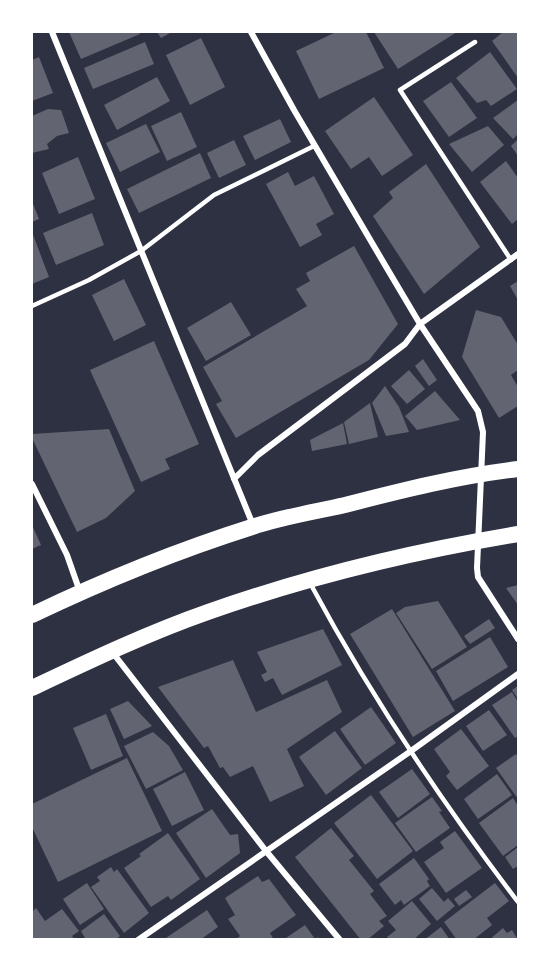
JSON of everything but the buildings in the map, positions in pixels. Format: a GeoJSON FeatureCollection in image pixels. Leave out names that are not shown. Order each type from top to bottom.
{"type":"FeatureCollection","features":[{"type":"Feature","properties":{"kind":"highway"},"geometry":{"type":"LineString","coordinates":[[32,615],[80,592],[254,526],[430,483],[481,473],[519,469]]}},
{"type":"Feature","properties":{"kind":"highway"},"geometry":{"type":"LineString","coordinates":[[32,688],[111,651],[207,612],[309,580],[480,540],[519,534]]}},
{"type":"Feature","properties":{"kind":"street"},"geometry":{"type":"LineString","coordinates":[[52,32],[254,526]]}},
{"type":"Feature","properties":{"kind":"street"},"geometry":{"type":"LineString","coordinates":[[251,32],[420,324],[478,411],[483,432],[478,577],[519,639]]}},
{"type":"Feature","properties":{"kind":"street"},"geometry":{"type":"LineString","coordinates":[[234,478],[258,455],[405,344],[420,324],[519,254]]}},
{"type":"Feature","properties":{"kind":"street"},"geometry":{"type":"LineString","coordinates":[[32,484],[67,555],[80,592]]}},
{"type":"Feature","properties":{"kind":"street"},"geometry":{"type":"LineString","coordinates":[[111,651],[266,851],[340,939]]}},
{"type":"Feature","properties":{"kind":"street"},"geometry":{"type":"LineString","coordinates":[[138,939],[519,674]]}},
{"type":"Feature","properties":{"kind":"lane"},"geometry":{"type":"LineString","coordinates":[[475,42],[400,90],[511,260]]}},
{"type":"Feature","properties":{"kind":"lane"},"geometry":{"type":"LineString","coordinates":[[32,306],[89,280],[141,251],[214,195],[315,146]]}},
{"type":"Feature","properties":{"kind":"lane"},"geometry":{"type":"LineString","coordinates":[[309,580],[358,668],[411,751],[519,902]]}}]}
